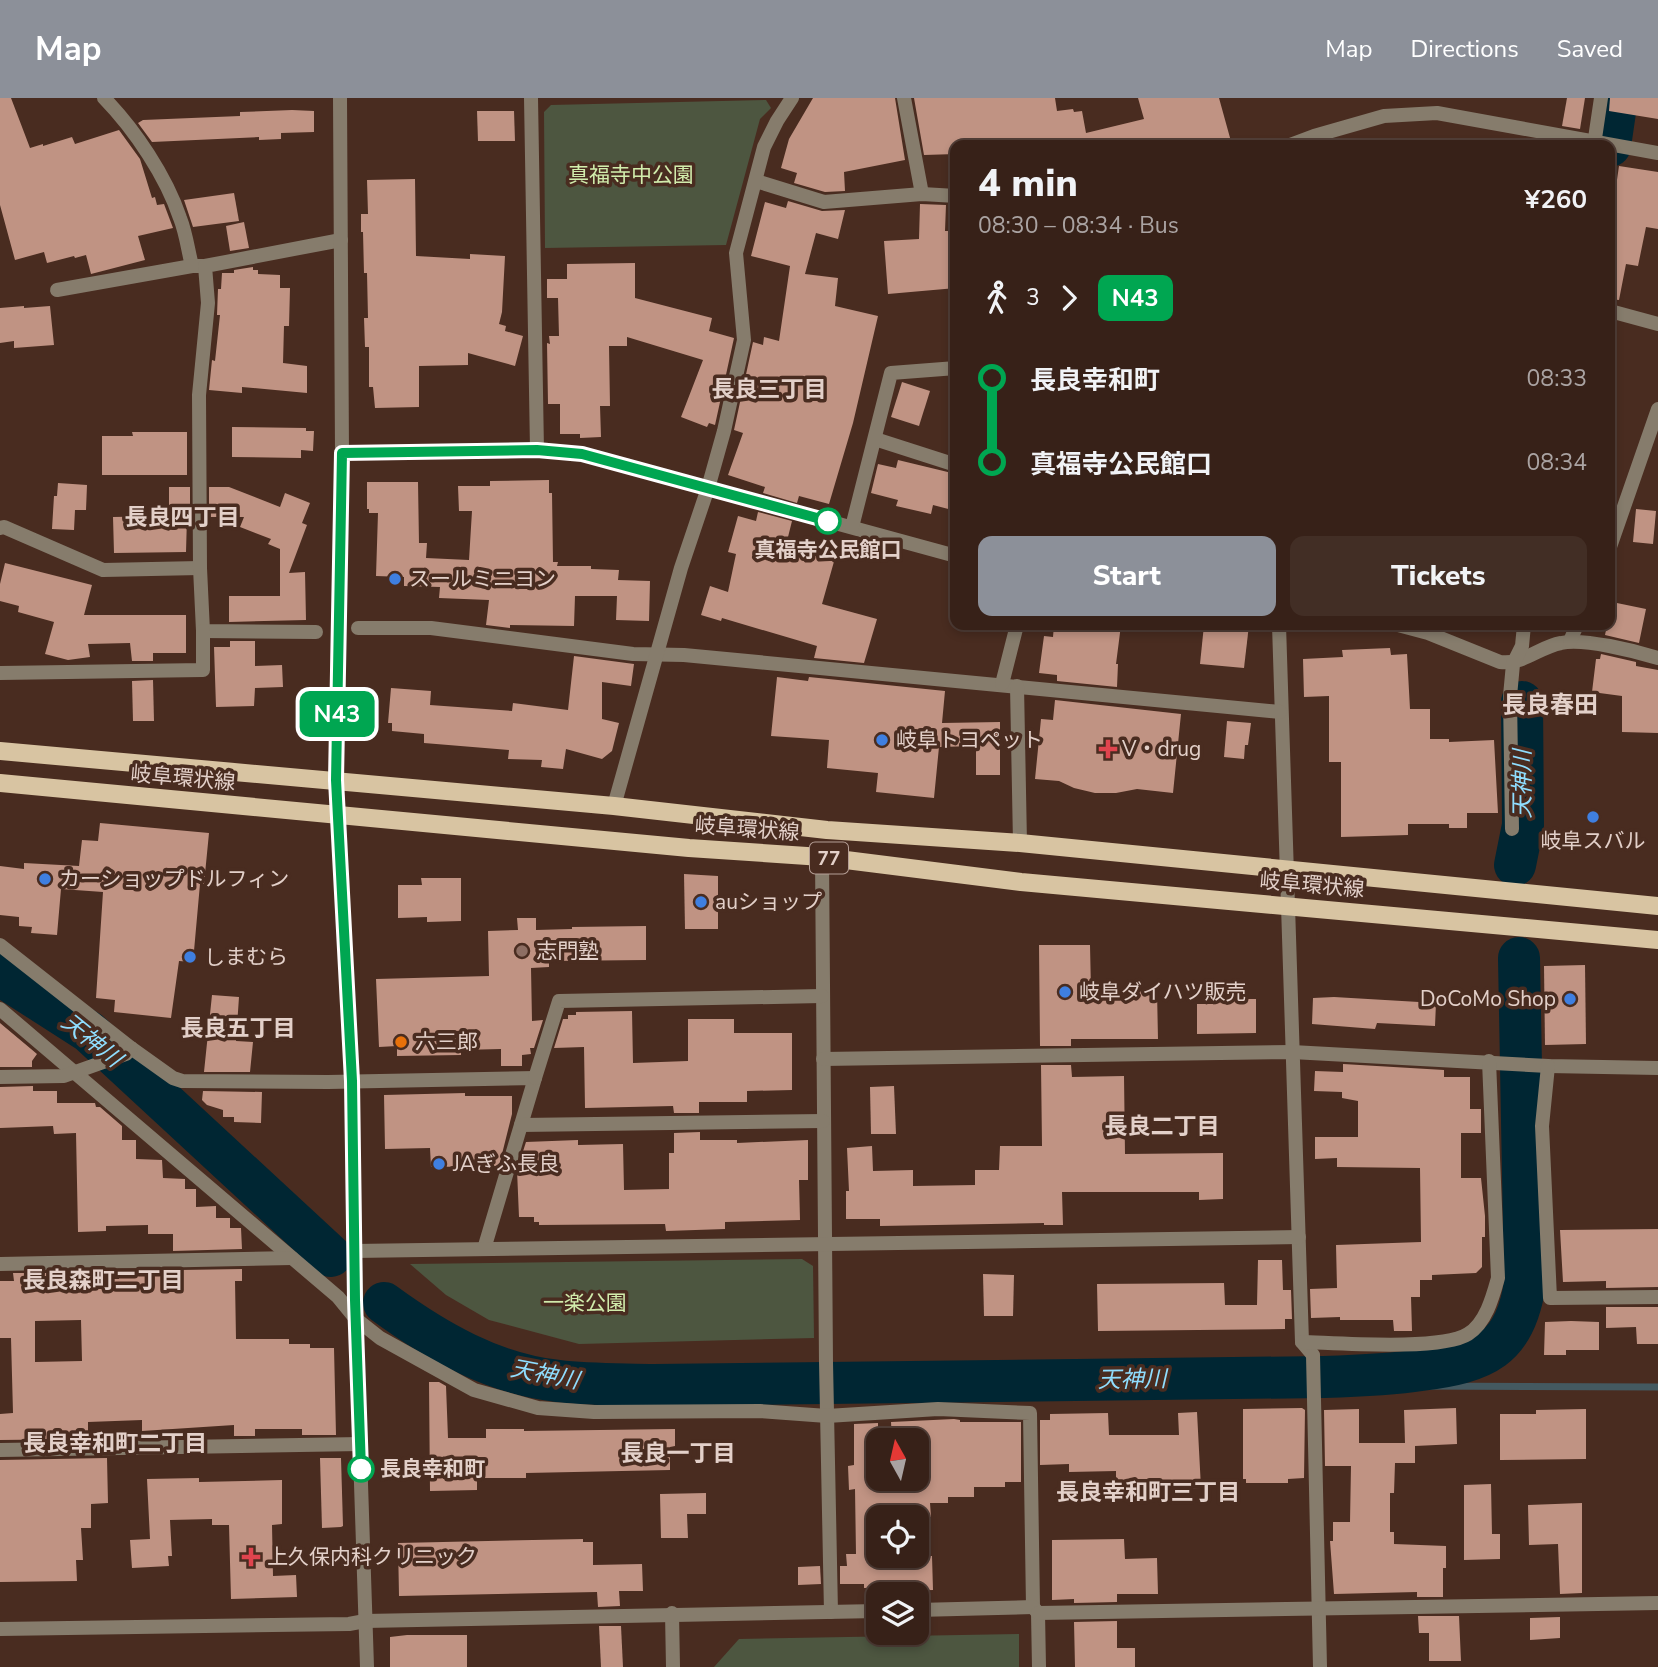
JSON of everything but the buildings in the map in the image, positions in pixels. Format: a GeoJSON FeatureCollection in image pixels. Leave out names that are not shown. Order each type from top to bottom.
{"type":"FeatureCollection","features":[{"type":"Feature","properties":{"kind":"main road","name":"岐阜環状線"},"geometry":{"type":"LineString","coordinates":[[0,751],[614,806],[827,830],[1020,843],[1658,906]]}},
{"type":"Feature","properties":{"kind":"main road","name":"岐阜環状線"},"geometry":{"type":"LineString","coordinates":[[0,783],[689,848],[822,857],[1021,882],[1658,940]]}},
{"type":"Feature","properties":{"kind":"street"},"geometry":{"type":"LineString","coordinates":[[0,673],[203,670],[199,395],[208,303],[198,266],[166,187],[130,125],[104,98]]}},
{"type":"Feature","properties":{"kind":"street"},"geometry":{"type":"LineString","coordinates":[[340,98],[342,453],[336,780],[352,1081],[355,1300],[367,1667]]}},
{"type":"Feature","properties":{"kind":"street"},"geometry":{"type":"LineString","coordinates":[[531,98],[537,450]]}},
{"type":"Feature","properties":{"kind":"street"},"geometry":{"type":"LineString","coordinates":[[614,806],[681,568],[708,488],[744,340],[736,253],[764,147],[792,98]]}},
{"type":"Feature","properties":{"kind":"street"},"geometry":{"type":"LineString","coordinates":[[904,98],[922,194]]}},
{"type":"Feature","properties":{"kind":"street"},"geometry":{"type":"LineString","coordinates":[[1601,98],[1602,140]]}},
{"type":"Feature","properties":{"kind":"street"},"geometry":{"type":"LineString","coordinates":[[1302,140],[1384,116],[1436,105],[1589,140]]}},
{"type":"Feature","properties":{"kind":"street"},"geometry":{"type":"LineString","coordinates":[[1615,145],[1658,153]]}},
{"type":"Feature","properties":{"kind":"street"},"geometry":{"type":"LineString","coordinates":[[755,181],[824,202],[922,194],[950,196]]}},
{"type":"Feature","properties":{"kind":"street"},"geometry":{"type":"LineString","coordinates":[[57,290],[341,240]]}},
{"type":"Feature","properties":{"kind":"street"},"geometry":{"type":"LineString","coordinates":[[1615,312],[1658,324]]}},
{"type":"Feature","properties":{"kind":"street"},"geometry":{"type":"LineString","coordinates":[[852,527],[891,373],[950,368]]}},
{"type":"Feature","properties":{"kind":"street"},"geometry":{"type":"LineString","coordinates":[[1615,533],[1658,409]]}},
{"type":"Feature","properties":{"kind":"street"},"geometry":{"type":"LineString","coordinates":[[874,439],[950,463]]}},
{"type":"Feature","properties":{"kind":"street"},"geometry":{"type":"LineString","coordinates":[[342,453],[537,450],[582,454],[950,554]]}},
{"type":"Feature","properties":{"kind":"street"},"geometry":{"type":"LineString","coordinates":[[0,528],[4,527],[103,570],[200,568]]}},
{"type":"Feature","properties":{"kind":"street"},"geometry":{"type":"LineString","coordinates":[[358,628],[431,628],[633,654],[684,655],[1280,712]]}},
{"type":"Feature","properties":{"kind":"street"},"geometry":{"type":"LineString","coordinates":[[1002,684],[1016,630]]}},
{"type":"Feature","properties":{"kind":"street"},"geometry":{"type":"LineString","coordinates":[[1279,630],[1302,1342],[1313,1355],[1320,1667]]}},
{"type":"Feature","properties":{"kind":"street"},"geometry":{"type":"LineString","coordinates":[[1417,630],[1500,662],[1513,664],[1558,643],[1570,641],[1635,651],[1658,658]]}},
{"type":"Feature","properties":{"kind":"street"},"geometry":{"type":"LineString","coordinates":[[1512,829],[1510,696],[1513,664],[1522,646],[1524,630]]}},
{"type":"Feature","properties":{"kind":"street"},"geometry":{"type":"LineString","coordinates":[[1570,641],[1575,630]]}},
{"type":"Feature","properties":{"kind":"street"},"geometry":{"type":"LineString","coordinates":[[203,631],[316,632]]}},
{"type":"Feature","properties":{"kind":"street"},"geometry":{"type":"LineString","coordinates":[[1017,686],[1020,843]]}},
{"type":"Feature","properties":{"kind":"street"},"geometry":{"type":"LineString","coordinates":[[822,857],[823,1121],[831,1612]]}},
{"type":"Feature","properties":{"kind":"street"},"geometry":{"type":"LineString","coordinates":[[0,944],[129,1051],[182,1081],[535,1078]]}},
{"type":"Feature","properties":{"kind":"street"},"geometry":{"type":"LineString","coordinates":[[484,1249],[559,1001],[822,996]]}},
{"type":"Feature","properties":{"kind":"street"},"geometry":{"type":"LineString","coordinates":[[0,1009],[79,1072],[338,1297],[356,1319],[380,1338],[474,1390],[538,1408],[594,1412],[938,1409],[1030,1413],[1039,1667]]}},
{"type":"Feature","properties":{"kind":"street"},"geometry":{"type":"LineString","coordinates":[[0,1077],[64,1076],[129,1051]]}},
{"type":"Feature","properties":{"kind":"street"},"geometry":{"type":"LineString","coordinates":[[823,1059],[1292,1052],[1541,1065],[1658,1068]]}},
{"type":"Feature","properties":{"kind":"street"},"geometry":{"type":"LineString","coordinates":[[1302,1342],[1439,1344],[1469,1334],[1490,1308],[1498,1278],[1496,1062]]}},
{"type":"Feature","properties":{"kind":"street"},"geometry":{"type":"LineString","coordinates":[[1541,1065],[1550,1298],[1658,1297]]}},
{"type":"Feature","properties":{"kind":"street"},"geometry":{"type":"LineString","coordinates":[[521,1125],[823,1121]]}},
{"type":"Feature","properties":{"kind":"street"},"geometry":{"type":"LineString","coordinates":[[354,1252],[1299,1237]]}},
{"type":"Feature","properties":{"kind":"street"},"geometry":{"type":"LineString","coordinates":[[0,1264],[292,1258]]}},
{"type":"Feature","properties":{"kind":"street"},"geometry":{"type":"LineString","coordinates":[[0,1450],[361,1444]]}},
{"type":"Feature","properties":{"kind":"street"},"geometry":{"type":"LineString","coordinates":[[929,1610],[1319,1609],[1658,1603]]}},
{"type":"Feature","properties":{"kind":"street"},"geometry":{"type":"LineString","coordinates":[[0,1629],[349,1624],[365,1621],[672,1613],[866,1611]]}},
{"type":"Feature","properties":{"kind":"street"},"geometry":{"type":"LineString","coordinates":[[672,1613],[673,1667]]}},
{"type":"Feature","properties":{"kind":"green space","name":"真福寺中公園"},"geometry":{"type":"Polygon","coordinates":[[[766,100],[771,108],[760,119],[726,245],[545,248],[544,112],[551,105],[766,100]]]}},
{"type":"Feature","properties":{"kind":"green space","name":"一楽公園"},"geometry":{"type":"Polygon","coordinates":[[[802,1259],[813,1266],[814,1338],[579,1344],[489,1320],[446,1295],[410,1264],[802,1259]]]}},
{"type":"Feature","properties":{"kind":"green space"},"geometry":{"type":"Polygon","coordinates":[[[1019,1634],[1019,1667],[714,1667],[739,1639],[866,1637],[866,1645],[929,1645],[929,1636],[1019,1634]]]}},
{"type":"Feature","properties":{"kind":"waterway","name":"天神川"},"geometry":{"type":"LineString","coordinates":[[1611,140],[1617,98]]}},
{"type":"Feature","properties":{"kind":"waterway","name":"天神川"},"geometry":{"type":"LineString","coordinates":[[1515,865],[1523,825],[1522,702]]}},
{"type":"Feature","properties":{"kind":"waterway","name":"天神川"},"geometry":{"type":"LineString","coordinates":[[384,1303],[445,1343],[488,1363],[534,1377],[582,1383],[654,1385],[1359,1376],[1443,1367],[1479,1357],[1504,1338],[1514,1323],[1525,1282],[1519,958]]}},
{"type":"Feature","properties":{"kind":"waterway","name":"天神川"},"geometry":{"type":"LineString","coordinates":[[0,975],[89,1032],[331,1256]]}},
{"type":"Feature","properties":{"kind":"waterway"},"geometry":{"type":"LineString","coordinates":[[1406,1372],[1421,1386],[1658,1387]]}},
{"type":"Feature","properties":{"kind":"bus line","name":"N43"},"geometry":{"type":"LineString","coordinates":[[361,1469],[352,1081],[336,780],[342,453],[537,450],[582,454],[828,521]]}},
{"type":"Feature","properties":{"kind":"place","name":"真福寺公民館口"},"geometry":{"type":"Point","coordinates":[828,521]}},
{"type":"Feature","properties":{"kind":"place","name":"スールミニヨン"},"geometry":{"type":"Point","coordinates":[395,579]}},
{"type":"Feature","properties":{"kind":"place","name":"岐阜トヨペット"},"geometry":{"type":"Point","coordinates":[882,740]}},
{"type":"Feature","properties":{"kind":"place","name":"V・drug"},"geometry":{"type":"Point","coordinates":[1108,749]}},
{"type":"Feature","properties":{"kind":"place","name":"岐阜スバル"},"geometry":{"type":"Point","coordinates":[1593,817]}},
{"type":"Feature","properties":{"kind":"place","name":"カーショップドルフィン"},"geometry":{"type":"Point","coordinates":[45,879]}},
{"type":"Feature","properties":{"kind":"place","name":"auショップ"},"geometry":{"type":"Point","coordinates":[701,902]}},
{"type":"Feature","properties":{"kind":"place","name":"志門塾"},"geometry":{"type":"Point","coordinates":[522,951]}},
{"type":"Feature","properties":{"kind":"place","name":"しまむら"},"geometry":{"type":"Point","coordinates":[190,957]}},
{"type":"Feature","properties":{"kind":"place","name":"岐阜ダイハツ販売"},"geometry":{"type":"Point","coordinates":[1065,992]}},
{"type":"Feature","properties":{"kind":"place","name":"DoCoMo Shop"},"geometry":{"type":"Point","coordinates":[1570,999]}},
{"type":"Feature","properties":{"kind":"place","name":"六三郎"},"geometry":{"type":"Point","coordinates":[401,1042]}},
{"type":"Feature","properties":{"kind":"place","name":"JAぎふ長良"},"geometry":{"type":"Point","coordinates":[439,1164]}},
{"type":"Feature","properties":{"kind":"place","name":"長良幸和町"},"geometry":{"type":"Point","coordinates":[361,1469]}},
{"type":"Feature","properties":{"kind":"place","name":"上久保内科クリニック"},"geometry":{"type":"Point","coordinates":[251,1557]}},
{"type":"Feature","properties":{"kind":"district","name":"長良三丁目"},"geometry":{"type":"Point","coordinates":[769,389]}},
{"type":"Feature","properties":{"kind":"district","name":"長良四丁目"},"geometry":{"type":"Point","coordinates":[182,517]}},
{"type":"Feature","properties":{"kind":"district","name":"長良春田"},"geometry":{"type":"Point","coordinates":[1550,705]}},
{"type":"Feature","properties":{"kind":"district","name":"長良五丁目"},"geometry":{"type":"Point","coordinates":[238,1028]}},
{"type":"Feature","properties":{"kind":"district","name":"長良二丁目"},"geometry":{"type":"Point","coordinates":[1162,1126]}},
{"type":"Feature","properties":{"kind":"district","name":"長良森町二丁目"},"geometry":{"type":"Point","coordinates":[103,1280]}},
{"type":"Feature","properties":{"kind":"district","name":"長良幸和町二丁目"},"geometry":{"type":"Point","coordinates":[115,1443]}},
{"type":"Feature","properties":{"kind":"district","name":"長良一丁目"},"geometry":{"type":"Point","coordinates":[678,1453]}},
{"type":"Feature","properties":{"kind":"district","name":"長良幸和町三丁目"},"geometry":{"type":"Point","coordinates":[1148,1492]}}]}
